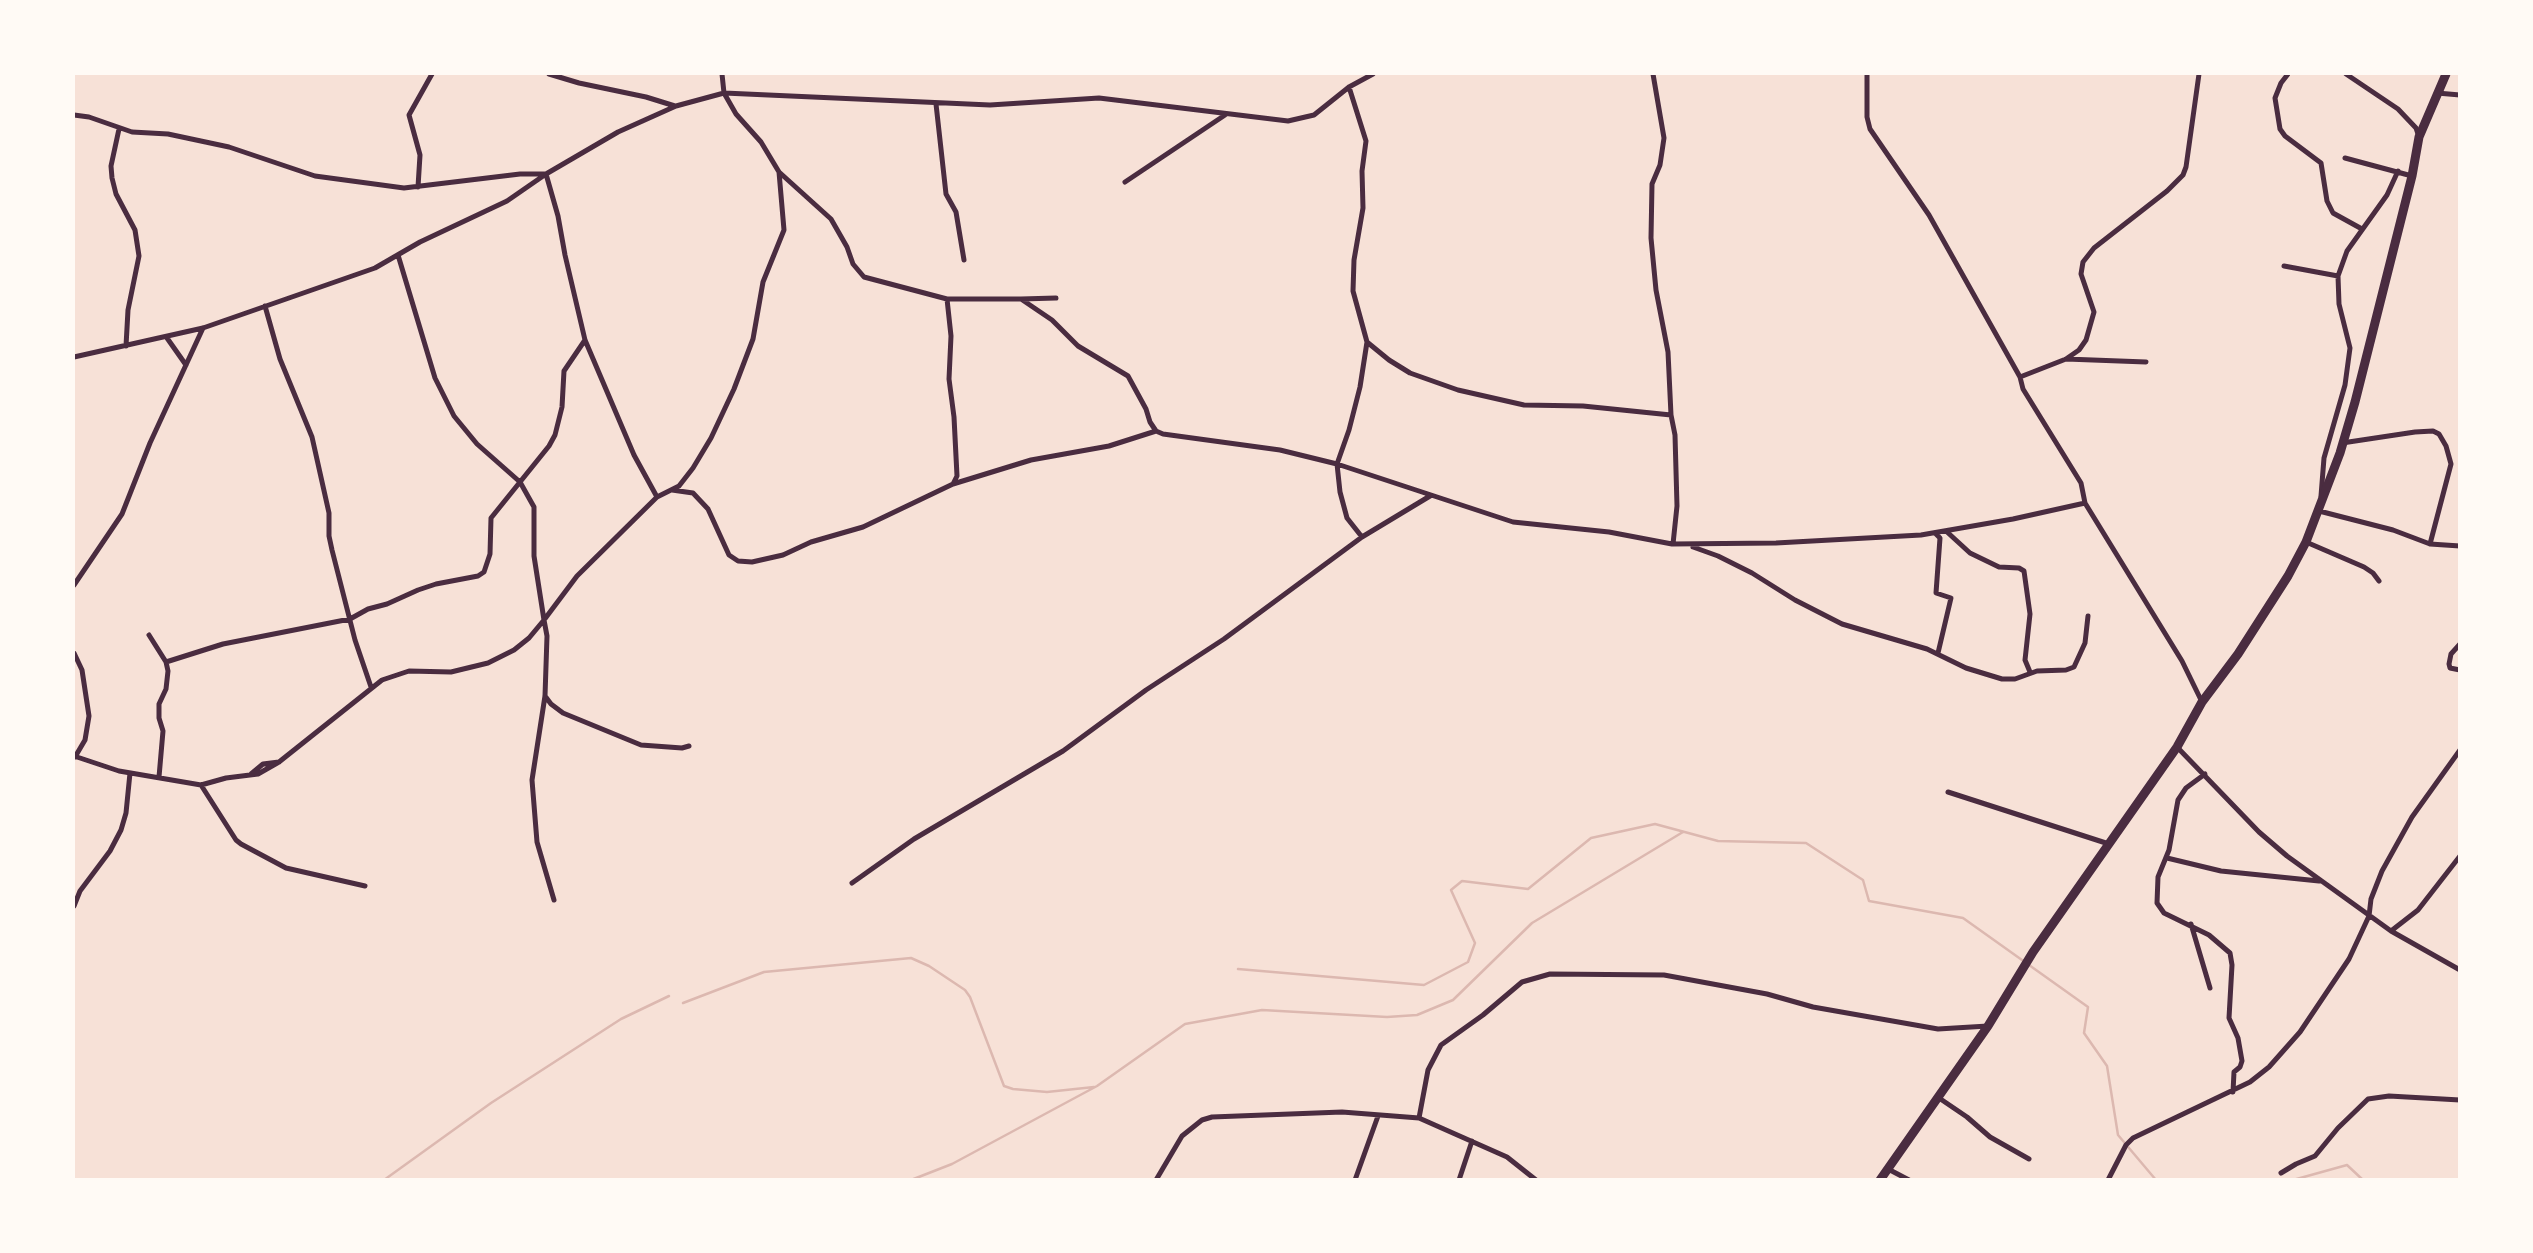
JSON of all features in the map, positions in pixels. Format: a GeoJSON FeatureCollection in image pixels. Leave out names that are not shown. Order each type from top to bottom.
{"type":"FeatureCollection","features":[{"type":"Feature","properties":{"kind":"highway"},"geometry":{"type":"LineString","coordinates":[[1880,1180],[1988,1026],[2033,952],[2177,747],[2202,702],[2238,654],[2288,576],[2306,542],[2355,402],[2412,176],[2419,138],[2446,74]]}},
{"type":"Feature","properties":{"kind":"street"},"geometry":{"type":"LineString","coordinates":[[418,187],[420,155],[409,115],[414,101],[432,74]]}},
{"type":"Feature","properties":{"kind":"street"},"geometry":{"type":"LineString","coordinates":[[549,74],[676,106]]}},
{"type":"Feature","properties":{"kind":"street"},"geometry":{"type":"LineString","coordinates":[[722,74],[724,93],[736,114],[761,142],[779,172],[831,219],[853,264],[864,277],[947,299],[1056,298]]}},
{"type":"Feature","properties":{"kind":"street"},"geometry":{"type":"LineString","coordinates":[[74,357],[203,328],[358,274],[507,201],[546,174],[618,132],[676,106],[724,93],[990,105],[1100,98],[1275,121],[1314,115],[1349,87],[1373,74]]}},
{"type":"Feature","properties":{"kind":"street"},"geometry":{"type":"LineString","coordinates":[[1653,74],[1664,138],[1660,165],[1652,184],[1651,250],[1668,352],[1671,415],[1675,435],[1677,506],[1672,544]]}},
{"type":"Feature","properties":{"kind":"street"},"geometry":{"type":"LineString","coordinates":[[1867,74],[1867,117],[1870,129],[1893,159],[1928,215],[2020,377],[2023,389],[2081,483],[2085,503],[2182,661],[2202,702]]}},
{"type":"Feature","properties":{"kind":"street"},"geometry":{"type":"LineString","coordinates":[[2020,377],[2066,359],[2083,345],[2094,318],[2091,298],[2081,274],[2085,259],[2094,248],[2167,191],[2185,172],[2199,74]]}},
{"type":"Feature","properties":{"kind":"street"},"geometry":{"type":"LineString","coordinates":[[2288,74],[2275,98],[2280,129],[2285,136],[2321,163],[2327,201],[2333,214],[2362,229]]}},
{"type":"Feature","properties":{"kind":"street"},"geometry":{"type":"LineString","coordinates":[[2346,74],[2398,109],[2416,128],[2419,138]]}},
{"type":"Feature","properties":{"kind":"street"},"geometry":{"type":"LineString","coordinates":[[1349,87],[1366,141],[1362,171],[1363,208],[1353,277],[1354,301],[1367,342],[1360,387],[1337,464],[1340,492],[1347,518],[1362,537]]}},
{"type":"Feature","properties":{"kind":"street"},"geometry":{"type":"LineString","coordinates":[[2437,93],[2459,95]]}},
{"type":"Feature","properties":{"kind":"street"},"geometry":{"type":"LineString","coordinates":[[936,104],[946,194],[957,212],[964,260]]}},
{"type":"Feature","properties":{"kind":"street"},"geometry":{"type":"LineString","coordinates":[[74,115],[105,122],[119,129],[209,142],[315,176],[404,188],[520,174],[546,174]]}},
{"type":"Feature","properties":{"kind":"street"},"geometry":{"type":"LineString","coordinates":[[1125,182],[1225,115]]}},
{"type":"Feature","properties":{"kind":"street"},"geometry":{"type":"LineString","coordinates":[[119,129],[111,166],[112,178],[135,230],[139,256],[128,310],[126,346]]}},
{"type":"Feature","properties":{"kind":"street"},"geometry":{"type":"LineString","coordinates":[[2345,158],[2412,176]]}},
{"type":"Feature","properties":{"kind":"street"},"geometry":{"type":"LineString","coordinates":[[2398,171],[2387,195],[2347,251],[2338,276],[2339,304],[2349,338],[2349,357],[2324,458],[2319,511],[2393,530],[2430,544],[2459,547]]}},
{"type":"Feature","properties":{"kind":"street"},"geometry":{"type":"LineString","coordinates":[[74,653],[82,670],[89,709],[85,740],[74,756],[130,773],[201,785],[265,771],[371,687],[389,676],[409,671],[451,673],[502,657],[530,638],[584,569],[657,497],[679,486],[711,438],[753,339],[764,282],[784,230],[779,172]]}},
{"type":"Feature","properties":{"kind":"street"},"geometry":{"type":"LineString","coordinates":[[546,174],[585,340],[634,455],[657,497]]}},
{"type":"Feature","properties":{"kind":"street"},"geometry":{"type":"LineString","coordinates":[[398,255],[435,378],[454,416],[477,444],[520,482],[534,507],[534,556],[547,636],[545,696],[532,780],[537,842],[554,900]]}},
{"type":"Feature","properties":{"kind":"street"},"geometry":{"type":"LineString","coordinates":[[2284,266],[2338,276]]}},
{"type":"Feature","properties":{"kind":"street"},"geometry":{"type":"LineString","coordinates":[[947,299],[957,477],[953,484]]}},
{"type":"Feature","properties":{"kind":"street"},"geometry":{"type":"LineString","coordinates":[[1021,299],[1052,320],[1079,346],[1128,376],[1156,431]]}},
{"type":"Feature","properties":{"kind":"street"},"geometry":{"type":"LineString","coordinates":[[265,306],[280,359],[312,437],[329,513],[332,550],[371,687]]}},
{"type":"Feature","properties":{"kind":"street"},"geometry":{"type":"LineString","coordinates":[[74,585],[122,514],[150,443],[203,328]]}},
{"type":"Feature","properties":{"kind":"street"},"geometry":{"type":"LineString","coordinates":[[166,338],[186,365]]}},
{"type":"Feature","properties":{"kind":"street"},"geometry":{"type":"LineString","coordinates":[[166,662],[223,644],[350,619],[368,609],[418,590],[478,576],[484,572],[490,554],[491,518],[555,435],[561,415],[564,371],[585,340]]}},
{"type":"Feature","properties":{"kind":"street"},"geometry":{"type":"LineString","coordinates":[[1367,342],[1410,373],[1466,392],[1524,405],[1583,406],[1671,415]]}},
{"type":"Feature","properties":{"kind":"street"},"geometry":{"type":"LineString","coordinates":[[2066,359],[2146,362]]}},
{"type":"Feature","properties":{"kind":"street"},"geometry":{"type":"LineString","coordinates":[[672,490],[693,493],[708,509],[729,555],[738,561],[752,562],[783,555],[811,542],[863,527],[953,484],[1031,460],[1109,446],[1156,431],[1169,436],[1280,450],[1337,464],[1513,523],[1609,532],[1696,547],[1752,573],[1795,600],[1842,624],[1938,653],[1966,668],[2002,679],[2015,679],[2030,672],[2074,667],[2083,650],[2088,616]]}},
{"type":"Feature","properties":{"kind":"street"},"geometry":{"type":"LineString","coordinates":[[2342,443],[2435,431],[2444,441],[2451,466],[2430,544]]}},
{"type":"Feature","properties":{"kind":"street"},"geometry":{"type":"LineString","coordinates":[[2451,466],[2459,464]]}},
{"type":"Feature","properties":{"kind":"street"},"geometry":{"type":"LineString","coordinates":[[852,883],[914,839],[1063,751],[1146,690],[1224,639],[1362,537],[1430,496]]}},
{"type":"Feature","properties":{"kind":"street"},"geometry":{"type":"LineString","coordinates":[[1672,544],[1776,543],[1935,533],[2085,503]]}},
{"type":"Feature","properties":{"kind":"street"},"geometry":{"type":"LineString","coordinates":[[1946,531],[1970,553],[1999,567],[2019,568],[2025,573],[2030,614],[2025,660],[2030,672]]}},
{"type":"Feature","properties":{"kind":"street"},"geometry":{"type":"LineString","coordinates":[[1935,533],[1940,538],[1936,593],[1951,598],[1938,653]]}},
{"type":"Feature","properties":{"kind":"street"},"geometry":{"type":"LineString","coordinates":[[2306,542],[2364,567],[2374,573],[2379,581]]}},
{"type":"Feature","properties":{"kind":"street"},"geometry":{"type":"LineString","coordinates":[[149,635],[166,662],[168,681],[159,705],[163,731],[159,777]]}},
{"type":"Feature","properties":{"kind":"street"},"geometry":{"type":"LineString","coordinates":[[2459,644],[2451,654],[2449,662],[2450,667],[2459,670]]}},
{"type":"Feature","properties":{"kind":"street"},"geometry":{"type":"LineString","coordinates":[[545,696],[563,713],[641,745],[682,748],[689,746]]}},
{"type":"Feature","properties":{"kind":"street"},"geometry":{"type":"LineString","coordinates":[[2177,747],[2259,832],[2369,916],[2459,970]]}},
{"type":"Feature","properties":{"kind":"street"},"geometry":{"type":"LineString","coordinates":[[2108,1180],[2126,1145],[2137,1135],[2250,1082],[2269,1068],[2313,1016],[2350,959],[2369,916],[2374,891],[2412,817],[2459,750]]}},
{"type":"Feature","properties":{"kind":"street"},"geometry":{"type":"LineString","coordinates":[[74,906],[80,891],[110,851],[121,830],[126,813],[130,773]]}},
{"type":"Feature","properties":{"kind":"street"},"geometry":{"type":"LineString","coordinates":[[2205,774],[2186,788],[2178,800],[2167,858],[2158,877],[2157,905],[2164,913],[2191,924],[2217,940],[2232,958],[2229,1020],[2238,1038],[2242,1061],[2234,1073],[2233,1092]]}},
{"type":"Feature","properties":{"kind":"street"},"geometry":{"type":"LineString","coordinates":[[201,785],[241,844],[286,868],[365,886]]}},
{"type":"Feature","properties":{"kind":"street"},"geometry":{"type":"LineString","coordinates":[[1948,792],[2109,844]]}},
{"type":"Feature","properties":{"kind":"street"},"geometry":{"type":"LineString","coordinates":[[2391,931],[2418,910],[2459,856]]}},
{"type":"Feature","properties":{"kind":"street"},"geometry":{"type":"LineString","coordinates":[[2167,858],[2221,871],[2322,881]]}},
{"type":"Feature","properties":{"kind":"street"},"geometry":{"type":"LineString","coordinates":[[2191,924],[2210,988]]}},
{"type":"Feature","properties":{"kind":"street"},"geometry":{"type":"LineString","coordinates":[[1419,1118],[1425,1080],[1438,1048],[1522,982],[1550,974],[1664,975],[1767,994],[1814,1007],[1938,1029],[1988,1026]]}},
{"type":"Feature","properties":{"kind":"street"},"geometry":{"type":"LineString","coordinates":[[2281,1173],[2315,1156],[2338,1128],[2368,1099],[2389,1096],[2459,1100]]}},
{"type":"Feature","properties":{"kind":"street"},"geometry":{"type":"LineString","coordinates":[[1938,1098],[1967,1117],[1985,1134],[2029,1159]]}},
{"type":"Feature","properties":{"kind":"street"},"geometry":{"type":"LineString","coordinates":[[1156,1180],[1182,1136],[1197,1123],[1212,1117],[1342,1112],[1419,1118],[1507,1157],[1536,1180]]}},
{"type":"Feature","properties":{"kind":"street"},"geometry":{"type":"LineString","coordinates":[[1355,1180],[1378,1116]]}},
{"type":"Feature","properties":{"kind":"street"},"geometry":{"type":"LineString","coordinates":[[1459,1180],[1472,1141]]}},
{"type":"Feature","properties":{"kind":"street"},"geometry":{"type":"LineString","coordinates":[[1888,1169],[1909,1180]]}},
{"type":"Feature","properties":{"kind":"waterway"},"geometry":{"type":"LineString","coordinates":[[1238,969],[1424,985],[1468,962],[1475,943],[1451,890],[1462,881],[1528,889],[1591,838],[1655,824],[1718,841],[1806,843],[1863,880],[1869,901],[1963,918],[2088,1007],[2084,1033],[2107,1066],[2118,1135],[2156,1180]]}},
{"type":"Feature","properties":{"kind":"waterway"},"geometry":{"type":"LineString","coordinates":[[911,1180],[952,1164],[1097,1086],[1185,1024],[1262,1010],[1387,1017],[1417,1015],[1453,1000],[1532,923],[1683,832]]}},
{"type":"Feature","properties":{"kind":"waterway"},"geometry":{"type":"LineString","coordinates":[[683,1003],[764,972],[911,958],[929,966],[965,990],[1004,1086],[1047,1092],[1094,1087]]}},
{"type":"Feature","properties":{"kind":"waterway"},"geometry":{"type":"LineString","coordinates":[[384,1180],[491,1103],[621,1019],[669,996]]}},
{"type":"Feature","properties":{"kind":"waterway"},"geometry":{"type":"LineString","coordinates":[[2293,1180],[2347,1165],[2363,1180]]}}]}
